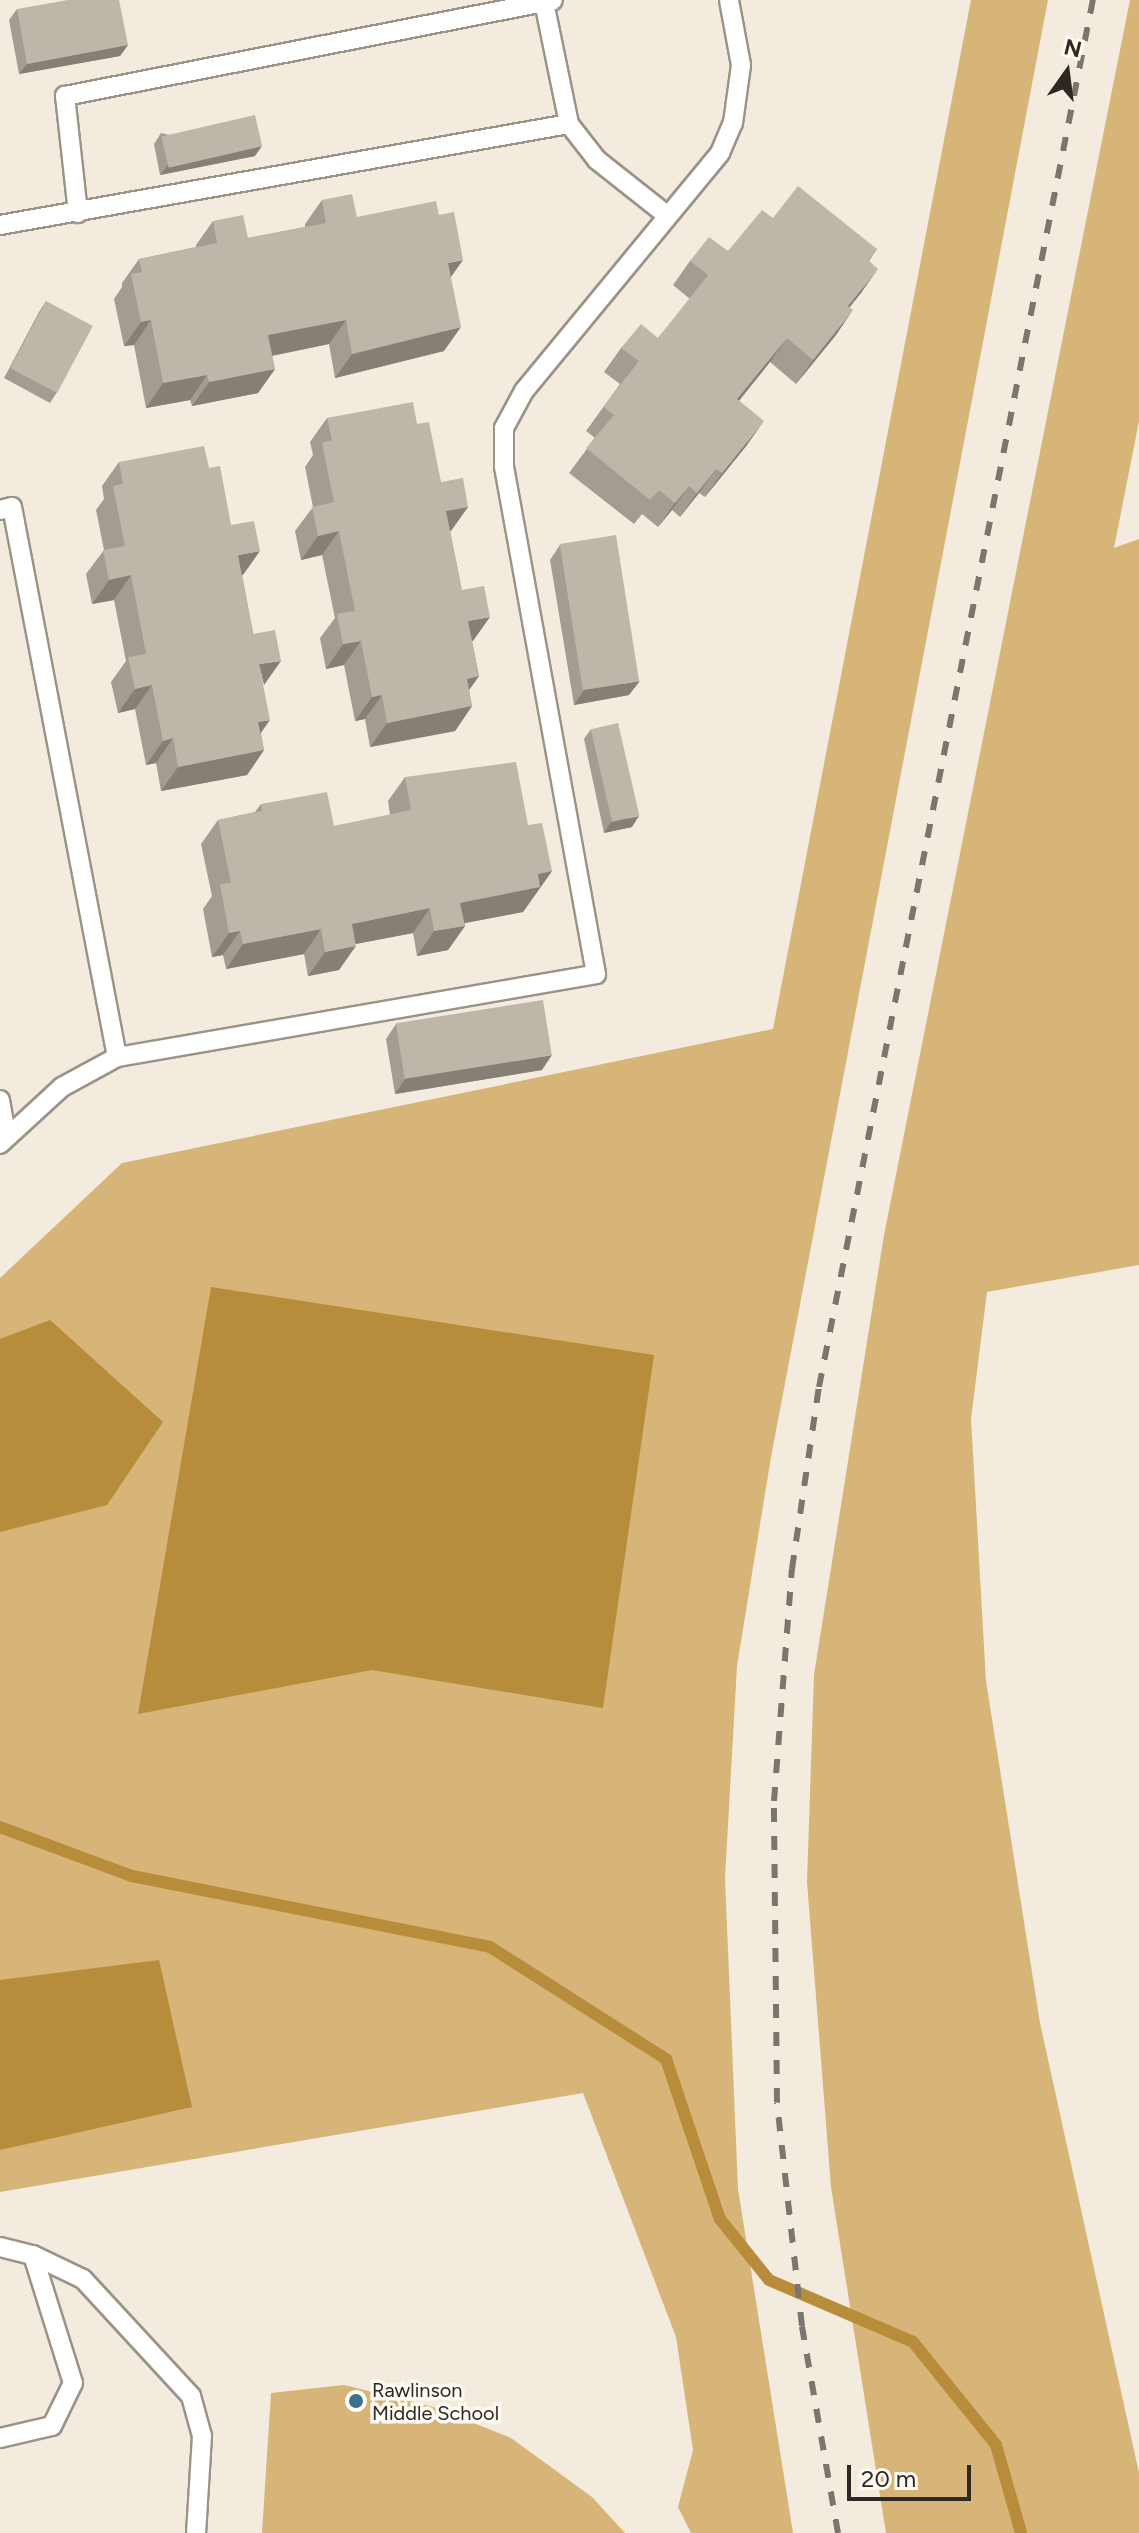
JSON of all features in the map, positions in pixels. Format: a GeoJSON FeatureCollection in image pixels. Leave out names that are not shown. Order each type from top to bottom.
{"type":"FeatureCollection","features":[{"type":"Feature","properties":{"kind":"lane"},"geometry":{"type":"LineString","coordinates":[[3,1139],[62,1087],[117,1057],[596,974],[504,467],[504,428],[524,391],[720,153],[733,123],[741,65],[729,0]]}},
{"type":"Feature","properties":{"kind":"lane"},"geometry":{"type":"LineString","coordinates":[[78,213],[65,96],[549,1],[569,124],[597,160],[668,216]]}},
{"type":"Feature","properties":{"kind":"lane"},"geometry":{"type":"LineString","coordinates":[[0,225],[569,124]]}},
{"type":"Feature","properties":{"kind":"lane"},"geometry":{"type":"LineString","coordinates":[[0,510],[12,507],[117,1057]]}},
{"type":"Feature","properties":{"kind":"lane"},"geometry":{"type":"LineString","coordinates":[[0,1100],[3,1139]]}},
{"type":"Feature","properties":{"kind":"lane"},"geometry":{"type":"LineString","coordinates":[[0,2247],[33,2255],[83,2279],[191,2396],[202,2436],[196,2533]]}},
{"type":"Feature","properties":{"kind":"lane"},"geometry":{"type":"LineString","coordinates":[[0,2438],[52,2426],[73,2383],[33,2255]]}},
{"type":"Feature","properties":{"kind":"shaded area"},"geometry":{"type":"Polygon","coordinates":[[[971,0],[1048,0],[771,1457],[737,1666],[725,1878],[738,2189],[793,2533],[691,2533],[678,2507],[693,2450],[676,2337],[583,2093],[0,2192],[0,1278],[122,1163],[773,1029],[971,0]]]}},
{"type":"Feature","properties":{"kind":"shaded area"},"geometry":{"type":"Polygon","coordinates":[[[1130,0],[1139,0],[1139,421],[1114,548],[1139,539],[1139,1265],[987,1292],[971,1419],[986,1681],[1040,2023],[1139,2473],[1139,2533],[886,2533],[831,2187],[807,1882],[814,1675],[884,1235],[1130,0]]]}},
{"type":"Feature","properties":{"kind":"shaded area"},"geometry":{"type":"Polygon","coordinates":[[[211,1287],[654,1355],[603,1708],[372,1670],[138,1714],[211,1287]]]}},
{"type":"Feature","properties":{"kind":"shaded area"},"geometry":{"type":"Polygon","coordinates":[[[50,1320],[163,1422],[107,1505],[0,1532],[0,1339],[50,1320]]]}},
{"type":"Feature","properties":{"kind":"shaded area"},"geometry":{"type":"Polygon","coordinates":[[[159,1960],[192,2107],[0,2150],[0,1980],[159,1960]]]}},
{"type":"Feature","properties":{"kind":"shaded area"},"geometry":{"type":"Polygon","coordinates":[[[344,2385],[433,2407],[511,2438],[592,2497],[625,2533],[262,2533],[271,2393],[344,2385]]]}},
{"type":"Feature","properties":{"kind":"building"},"geometry":{"type":"Polygon","coordinates":[[[68,0],[119,0],[128,45],[27,64],[17,9],[68,0]]]}},
{"type":"Feature","properties":{"kind":"building"},"geometry":{"type":"Polygon","coordinates":[[[255,115],[262,146],[169,168],[161,137],[255,115]]]}},
{"type":"Feature","properties":{"kind":"building"},"geometry":{"type":"Polygon","coordinates":[[[798,186],[877,249],[868,260],[878,269],[848,306],[853,310],[813,360],[787,338],[737,399],[764,421],[722,473],[716,469],[697,493],[689,486],[675,503],[659,490],[650,500],[586,448],[614,415],[603,407],[639,361],[621,348],[641,324],[658,338],[708,275],[690,261],[709,237],[728,251],[762,210],[773,218],[798,186]]]}},
{"type":"Feature","properties":{"kind":"building"},"geometry":{"type":"Polygon","coordinates":[[[352,194],[357,217],[436,201],[439,215],[454,212],[463,260],[448,263],[461,327],[352,354],[346,320],[268,335],[275,369],[209,382],[207,375],[163,383],[151,320],[141,322],[131,274],[142,272],[139,259],[217,243],[213,221],[243,215],[248,238],[326,223],[322,200],[352,194]]]}},
{"type":"Feature","properties":{"kind":"building"},"geometry":{"type":"Polygon","coordinates":[[[46,301],[93,326],[57,393],[10,368],[46,301]]]}},
{"type":"Feature","properties":{"kind":"building"},"geometry":{"type":"Polygon","coordinates":[[[413,402],[417,424],[429,422],[441,482],[463,478],[468,507],[446,511],[462,590],[484,586],[490,617],[468,621],[479,676],[467,679],[472,706],[387,723],[382,695],[372,697],[361,641],[343,644],[337,614],[355,611],[339,531],[318,536],[312,507],[334,502],[322,443],[332,440],[327,418],[413,402]]]}},
{"type":"Feature","properties":{"kind":"building"},"geometry":{"type":"Polygon","coordinates":[[[204,446],[209,468],[220,466],[231,525],[254,521],[260,551],[238,555],[253,634],[275,630],[281,661],[259,664],[270,720],[258,722],[264,750],[178,767],[173,738],[163,741],[152,685],[135,689],[128,657],[146,654],[131,575],[109,580],[103,550],[125,546],[113,486],[123,484],[119,462],[204,446]]]}},
{"type":"Feature","properties":{"kind":"building"},"geometry":{"type":"Polygon","coordinates":[[[616,535],[639,681],[583,690],[560,544],[616,535]]]}},
{"type":"Feature","properties":{"kind":"building"},"geometry":{"type":"Polygon","coordinates":[[[618,723],[639,816],[612,822],[591,729],[618,723]]]}},
{"type":"Feature","properties":{"kind":"building"},"geometry":{"type":"Polygon","coordinates":[[[516,762],[528,825],[542,823],[552,871],[538,874],[540,887],[460,903],[465,926],[434,931],[430,908],[352,924],[356,946],[325,952],[321,929],[243,944],[240,931],[229,933],[220,884],[231,883],[218,820],[262,811],[261,804],[327,792],[334,826],[411,810],[405,777],[516,762]]]}},
{"type":"Feature","properties":{"kind":"building"},"geometry":{"type":"Polygon","coordinates":[[[543,1000],[552,1055],[405,1079],[396,1023],[543,1000]]]}},
{"type":"Feature","properties":{"kind":"waterway"},"geometry":{"type":"LineString","coordinates":[[0,1827],[132,1876],[490,1947],[666,2059],[720,2219],[769,2280],[913,2342],[996,2445],[1021,2533]]}},
{"type":"Feature","properties":{"kind":"railway"},"geometry":{"type":"LineString","coordinates":[[838,2533],[802,2326],[777,2102],[774,1801],[792,1569],[819,1387],[1093,0]]}},
{"type":"Feature","properties":{"kind":"place","name":"Rawlinson Middle School"},"geometry":{"type":"Point","coordinates":[356,2401]}}]}
